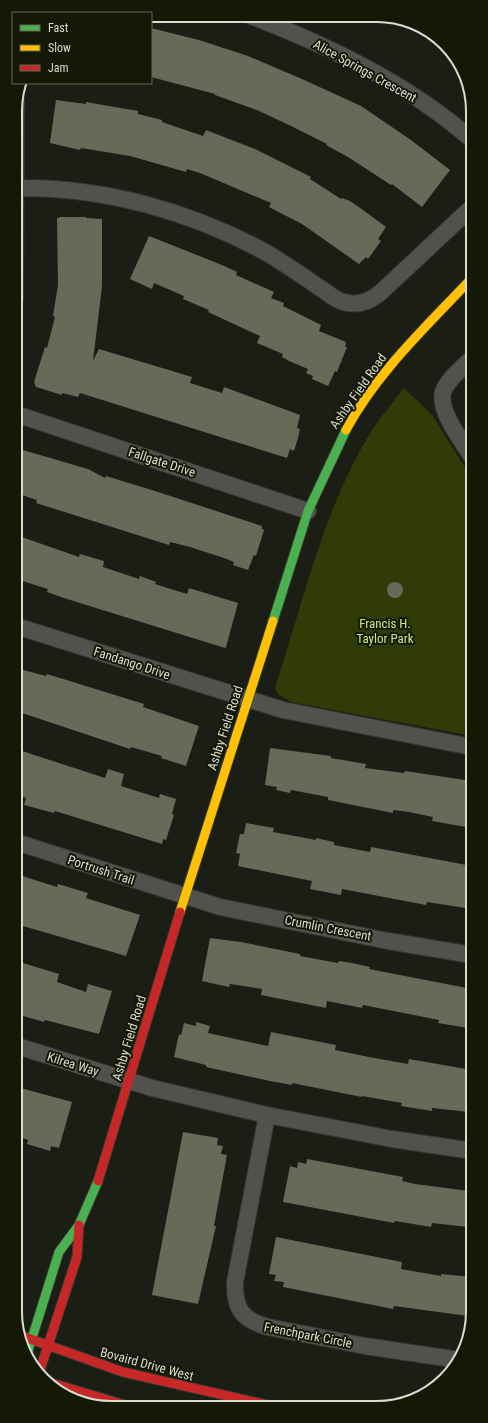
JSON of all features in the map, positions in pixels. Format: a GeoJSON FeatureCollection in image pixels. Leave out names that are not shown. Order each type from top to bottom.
{"type":"FeatureCollection","features":[{"type":"Feature","properties":{"kind":"street","name":"Alice Springs Crescent"},"geometry":{"type":"LineString","coordinates":[[267,22],[285,29],[359,64],[417,99],[466,135]]}},
{"type":"Feature","properties":{"kind":"street"},"geometry":{"type":"LineString","coordinates":[[22,188],[44,187],[111,196],[169,211],[238,238],[293,268],[341,302],[354,304],[364,302],[380,293],[466,213]]}},
{"type":"Feature","properties":{"kind":"street","name":"Ashby Field Road"},"geometry":{"type":"LineString","coordinates":[[29,1346],[59,1252],[79,1225],[96,1189],[185,896],[308,512],[348,424],[374,387],[398,357],[466,284]]}},
{"type":"Feature","properties":{"kind":"street"},"geometry":{"type":"LineString","coordinates":[[466,365],[448,384],[443,393],[443,404],[447,417],[466,447]]}},
{"type":"Feature","properties":{"kind":"street","name":"Fallgate Drive"},"geometry":{"type":"LineString","coordinates":[[22,416],[308,512]]}},
{"type":"Feature","properties":{"kind":"street","name":"Fandango Drive"},"geometry":{"type":"LineString","coordinates":[[22,628],[248,700]]}},
{"type":"Feature","properties":{"kind":"street"},"geometry":{"type":"LineString","coordinates":[[248,700],[283,710],[466,746]]}},
{"type":"Feature","properties":{"kind":"street","name":"Portrush Trail"},"geometry":{"type":"LineString","coordinates":[[22,844],[185,896]]}},
{"type":"Feature","properties":{"kind":"street","name":"Crumlin Crescent"},"geometry":{"type":"LineString","coordinates":[[185,896],[220,907],[388,941],[466,954]]}},
{"type":"Feature","properties":{"kind":"street","name":"Kilrea Way"},"geometry":{"type":"LineString","coordinates":[[22,1048],[129,1082]]}},
{"type":"Feature","properties":{"kind":"street"},"geometry":{"type":"LineString","coordinates":[[129,1082],[267,1115],[392,1139],[466,1150]]}},
{"type":"Feature","properties":{"kind":"street","name":"Frenchpark Circle"},"geometry":{"type":"LineString","coordinates":[[267,1115],[235,1282],[234,1296],[239,1309],[245,1317],[256,1324],[275,1329],[365,1346],[453,1359]]}},
{"type":"Feature","properties":{"kind":"street","name":"Ashby Field Road"},"geometry":{"type":"LineString","coordinates":[[41,1367],[77,1257],[79,1225]]}},
{"type":"Feature","properties":{"kind":"street","name":"Bovaird Drive West"},"geometry":{"type":"LineString","coordinates":[[26,1338],[123,1372],[248,1401]]}},
{"type":"Feature","properties":{"kind":"street"},"geometry":{"type":"LineString","coordinates":[[61,1386],[111,1401]]}},
{"type":"Feature","properties":{"kind":"green space","name":"Francis H. Taylor Park"},"geometry":{"type":"Polygon","coordinates":[[[404,388],[433,416],[466,469],[466,735],[291,702],[278,694],[275,688],[305,589],[328,523],[355,460],[372,430],[404,388]]]}},
{"type":"Feature","properties":{"kind":"building"},"geometry":{"type":"Polygon","coordinates":[[[152,28],[199,40],[248,56],[361,106],[411,140],[450,170],[422,207],[392,184],[391,185],[348,157],[326,145],[327,144],[257,110],[215,94],[152,77],[152,28]]]}},
{"type":"Feature","properties":{"kind":"building"},"geometry":{"type":"Polygon","coordinates":[[[56,100],[86,104],[86,102],[138,111],[138,114],[162,120],[162,122],[203,136],[206,130],[255,149],[311,177],[310,179],[341,199],[350,201],[363,210],[386,227],[378,239],[381,241],[368,259],[366,257],[359,264],[302,224],[269,207],[271,203],[200,173],[187,169],[186,172],[130,156],[81,148],[80,150],[50,143],[56,100]]]}},
{"type":"Feature","properties":{"kind":"building"},"geometry":{"type":"Polygon","coordinates":[[[86,217],[102,219],[102,286],[93,361],[99,349],[192,377],[190,383],[222,393],[224,387],[300,415],[297,428],[300,429],[298,438],[294,451],[290,449],[287,458],[80,393],[78,397],[62,393],[62,395],[36,387],[34,382],[45,347],[47,348],[55,317],[53,316],[58,285],[57,218],[86,217]]]}},
{"type":"Feature","properties":{"kind":"building"},"geometry":{"type":"Polygon","coordinates":[[[149,236],[237,272],[236,275],[274,292],[271,298],[284,303],[283,306],[321,325],[319,331],[346,342],[345,347],[347,347],[337,372],[335,371],[328,386],[312,379],[313,376],[306,373],[308,369],[282,357],[283,354],[257,343],[260,336],[208,312],[209,310],[183,299],[184,296],[154,283],[152,289],[130,279],[149,236]]]}},
{"type":"Feature","properties":{"kind":"building"},"geometry":{"type":"Polygon","coordinates":[[[22,450],[88,469],[105,478],[106,476],[262,526],[262,529],[264,530],[256,556],[254,555],[248,570],[233,565],[234,562],[227,559],[170,542],[169,545],[36,503],[37,500],[22,495],[22,450]]]}},
{"type":"Feature","properties":{"kind":"building"},"geometry":{"type":"Polygon","coordinates":[[[22,537],[79,557],[80,554],[104,561],[103,567],[139,579],[140,576],[156,582],[155,584],[187,594],[189,588],[238,603],[225,648],[67,599],[47,592],[48,589],[22,581],[22,537]]]}},
{"type":"Feature","properties":{"kind":"building"},"geometry":{"type":"Polygon","coordinates":[[[392,582],[398,582],[403,587],[401,596],[398,598],[392,598],[387,593],[387,587],[392,582]]]}},
{"type":"Feature","properties":{"kind":"building"},"geometry":{"type":"Polygon","coordinates":[[[22,670],[46,676],[47,674],[144,704],[143,707],[199,726],[186,766],[161,758],[162,756],[131,747],[130,749],[22,713],[22,670]]]}},
{"type":"Feature","properties":{"kind":"building"},"geometry":{"type":"Polygon","coordinates":[[[270,748],[331,756],[331,758],[366,764],[365,768],[404,773],[405,771],[466,780],[466,827],[432,821],[433,817],[393,810],[393,813],[328,800],[328,797],[291,790],[290,793],[276,790],[277,787],[265,785],[270,748]]]}},
{"type":"Feature","properties":{"kind":"building"},"geometry":{"type":"Polygon","coordinates":[[[22,751],[105,778],[108,769],[124,774],[121,786],[159,798],[160,794],[176,799],[172,814],[174,815],[166,840],[163,839],[162,844],[55,811],[54,813],[24,805],[26,798],[22,796],[22,751]]]}},
{"type":"Feature","properties":{"kind":"building"},"geometry":{"type":"Polygon","coordinates":[[[246,823],[274,828],[273,832],[316,840],[316,838],[334,842],[334,845],[370,852],[371,847],[466,865],[466,908],[427,902],[426,905],[342,889],[341,895],[310,889],[312,881],[238,866],[240,854],[236,853],[240,834],[244,834],[246,823]]]}},
{"type":"Feature","properties":{"kind":"building"},"geometry":{"type":"Polygon","coordinates":[[[22,876],[57,887],[58,884],[88,893],[86,898],[140,915],[126,956],[22,926],[22,876]]]}},
{"type":"Feature","properties":{"kind":"building"},"geometry":{"type":"Polygon","coordinates":[[[210,938],[241,942],[300,954],[300,956],[338,963],[339,961],[352,963],[370,967],[369,969],[466,988],[466,1028],[438,1023],[439,1020],[363,1005],[362,1008],[327,1001],[326,1008],[261,995],[262,989],[230,984],[229,987],[202,981],[210,938]]]}},
{"type":"Feature","properties":{"kind":"building"},"geometry":{"type":"Polygon","coordinates":[[[22,963],[59,974],[57,982],[86,992],[88,984],[112,991],[99,1034],[45,1020],[44,1022],[22,1016],[22,963]]]}},
{"type":"Feature","properties":{"kind":"building"},"geometry":{"type":"Polygon","coordinates":[[[196,1022],[210,1026],[208,1033],[268,1046],[271,1032],[336,1045],[335,1050],[369,1057],[408,1064],[409,1059],[466,1069],[466,1112],[432,1108],[432,1111],[401,1106],[402,1103],[362,1097],[292,1083],[292,1085],[270,1081],[206,1067],[206,1065],[174,1057],[179,1034],[181,1035],[184,1023],[196,1026],[196,1022]]]}},
{"type":"Feature","properties":{"kind":"building"},"geometry":{"type":"Polygon","coordinates":[[[22,1088],[72,1102],[59,1148],[51,1146],[50,1151],[27,1144],[28,1140],[22,1138],[22,1088]]]}},
{"type":"Feature","properties":{"kind":"building"},"geometry":{"type":"Polygon","coordinates":[[[183,1132],[218,1138],[217,1145],[223,1146],[221,1154],[227,1155],[214,1226],[216,1226],[198,1304],[152,1295],[183,1132]]]}},
{"type":"Feature","properties":{"kind":"building"},"geometry":{"type":"Polygon","coordinates":[[[307,1159],[403,1177],[402,1181],[415,1184],[466,1191],[466,1227],[432,1223],[431,1227],[395,1221],[394,1223],[283,1202],[290,1166],[297,1168],[298,1162],[306,1164],[307,1159]]]}},
{"type":"Feature","properties":{"kind":"building"},"geometry":{"type":"Polygon","coordinates":[[[276,1237],[402,1262],[401,1269],[441,1276],[441,1274],[466,1276],[466,1316],[394,1306],[393,1309],[283,1287],[284,1282],[274,1281],[276,1275],[269,1274],[276,1237]]]}},
{"type":"Feature","properties":{"kind":"traffic: fast"},"geometry":{"type":"LineString","coordinates":[[273,621],[308,511],[346,430]]}},
{"type":"Feature","properties":{"kind":"traffic: fast"},"geometry":{"type":"LineString","coordinates":[[29,1347],[59,1252],[79,1225],[98,1181]]}},
{"type":"Feature","properties":{"kind":"traffic: slow"},"geometry":{"type":"LineString","coordinates":[[346,430],[358,409],[388,369],[420,332],[466,284]]}},
{"type":"Feature","properties":{"kind":"traffic: slow"},"geometry":{"type":"LineString","coordinates":[[180,912],[273,621]]}},
{"type":"Feature","properties":{"kind":"traffic: jam"},"geometry":{"type":"LineString","coordinates":[[98,1181],[180,912]]}},
{"type":"Feature","properties":{"kind":"traffic: jam"},"geometry":{"type":"LineString","coordinates":[[41,1367],[77,1257],[79,1225]]}},
{"type":"Feature","properties":{"kind":"traffic: jam"},"geometry":{"type":"LineString","coordinates":[[26,1337],[123,1372],[250,1401]]}},
{"type":"Feature","properties":{"kind":"traffic: jam"},"geometry":{"type":"LineString","coordinates":[[61,1386],[111,1401]]}}]}
